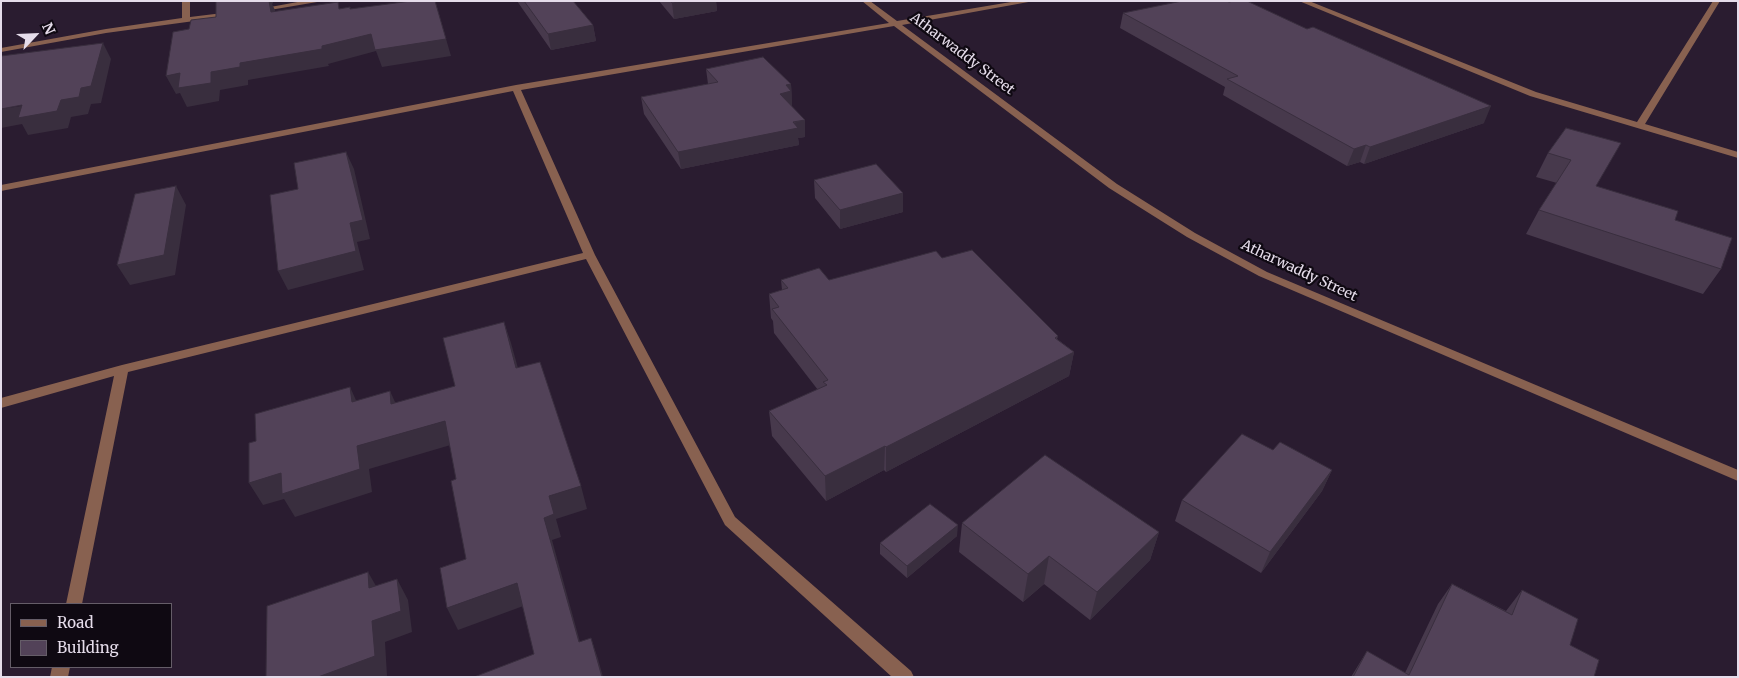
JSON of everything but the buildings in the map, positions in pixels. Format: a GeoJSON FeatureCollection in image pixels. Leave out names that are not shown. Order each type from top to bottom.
{"type":"FeatureCollection","features":[{"type":"Feature","properties":{"kind":"street"},"geometry":{"type":"LineString","coordinates":[[186,1],[186,20]]}},
{"type":"Feature","properties":{"kind":"street"},"geometry":{"type":"LineString","coordinates":[[253,11],[320,1]]}},
{"type":"Feature","properties":{"kind":"street","name":"Atharwaddy Street"},"geometry":{"type":"LineString","coordinates":[[865,1],[1113,186],[1191,235],[1262,274],[1738,476]]}},
{"type":"Feature","properties":{"kind":"street"},"geometry":{"type":"LineString","coordinates":[[1,188],[516,88],[898,25],[1031,1]]}},
{"type":"Feature","properties":{"kind":"street"},"geometry":{"type":"LineString","coordinates":[[1302,1],[1532,94],[1738,154]]}},
{"type":"Feature","properties":{"kind":"street"},"geometry":{"type":"LineString","coordinates":[[1640,125],[1717,1]]}},
{"type":"Feature","properties":{"kind":"street"},"geometry":{"type":"LineString","coordinates":[[1,50],[243,12]]}},
{"type":"Feature","properties":{"kind":"street"},"geometry":{"type":"LineString","coordinates":[[516,88],[589,255],[730,521],[905,677]]}},
{"type":"Feature","properties":{"kind":"street"},"geometry":{"type":"LineString","coordinates":[[1,403],[122,369],[589,255]]}},
{"type":"Feature","properties":{"kind":"street"},"geometry":{"type":"LineString","coordinates":[[74,603],[122,369]]}}]}
